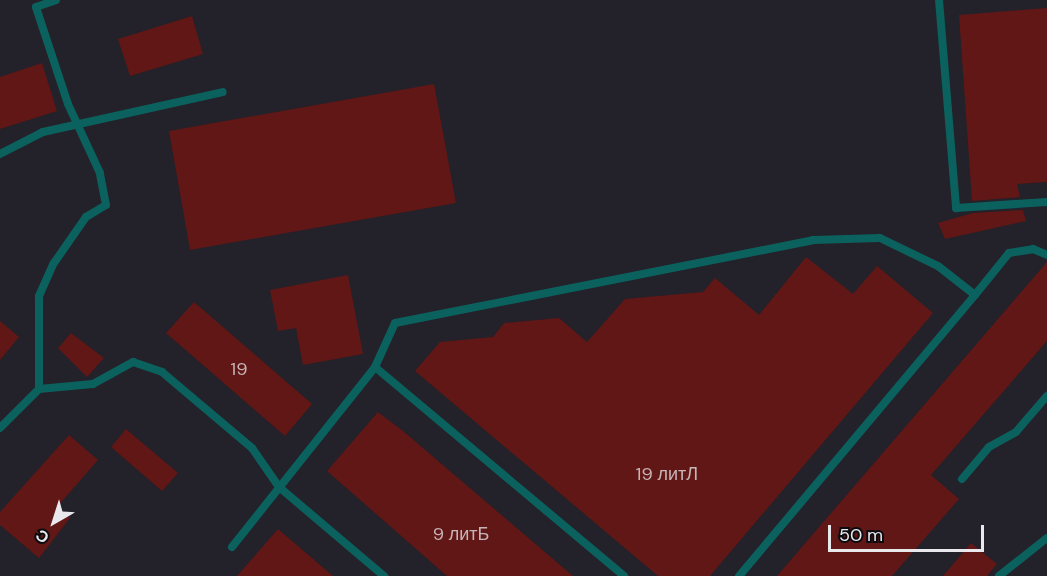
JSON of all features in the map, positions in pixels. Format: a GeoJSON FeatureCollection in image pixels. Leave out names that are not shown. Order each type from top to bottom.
{"type":"FeatureCollection","features":[{"type":"Feature","properties":{"kind":"lane"},"geometry":{"type":"LineString","coordinates":[[39,389],[39,296],[54,263],[86,217],[106,205],[100,173],[77,124],[36,7],[56,0]]}},
{"type":"Feature","properties":{"kind":"lane"},"geometry":{"type":"LineString","coordinates":[[939,0],[956,208],[1047,202]]}},
{"type":"Feature","properties":{"kind":"lane"},"geometry":{"type":"LineString","coordinates":[[0,154],[43,132],[223,92]]}},
{"type":"Feature","properties":{"kind":"lane"},"geometry":{"type":"LineString","coordinates":[[232,547],[375,367],[394,323],[813,240],[880,238],[938,266],[975,295]]}},
{"type":"Feature","properties":{"kind":"lane"},"geometry":{"type":"LineString","coordinates":[[739,576],[1009,253],[1033,249],[1047,255]]}},
{"type":"Feature","properties":{"kind":"lane"},"geometry":{"type":"LineString","coordinates":[[0,428],[39,389],[93,384],[133,362],[162,372],[252,448],[279,487],[384,576]]}},
{"type":"Feature","properties":{"kind":"lane"},"geometry":{"type":"LineString","coordinates":[[375,367],[624,576]]}},
{"type":"Feature","properties":{"kind":"lane"},"geometry":{"type":"LineString","coordinates":[[962,479],[989,447],[1016,432],[1047,396]]}},
{"type":"Feature","properties":{"kind":"lane"},"geometry":{"type":"LineString","coordinates":[[999,576],[1047,538]]}},
{"type":"Feature","properties":{"kind":"building"},"geometry":{"type":"Polygon","coordinates":[[[1047,8],[1047,182],[1017,184],[1020,197],[972,201],[959,15],[1047,8]]]}},
{"type":"Feature","properties":{"kind":"building"},"geometry":{"type":"Polygon","coordinates":[[[192,16],[203,54],[130,76],[118,39],[192,16]]]}},
{"type":"Feature","properties":{"kind":"building"},"geometry":{"type":"Polygon","coordinates":[[[42,63],[57,111],[0,129],[0,77],[42,63]]]}},
{"type":"Feature","properties":{"kind":"building"},"geometry":{"type":"Polygon","coordinates":[[[434,84],[456,203],[190,250],[169,131],[434,84]]]}},
{"type":"Feature","properties":{"kind":"building"},"geometry":{"type":"Polygon","coordinates":[[[1023,210],[1026,221],[945,239],[938,223],[973,213],[1023,210]]]}},
{"type":"Feature","properties":{"kind":"building"},"geometry":{"type":"Polygon","coordinates":[[[806,257],[853,294],[877,266],[933,313],[710,576],[658,576],[415,371],[440,342],[493,337],[504,323],[559,318],[587,342],[625,299],[703,292],[715,278],[759,315],[806,257]]]}},
{"type":"Feature","properties":{"kind":"building"},"geometry":{"type":"Polygon","coordinates":[[[1047,262],[1047,341],[931,475],[959,499],[892,576],[777,576],[1047,262]]]}},
{"type":"Feature","properties":{"kind":"building"},"geometry":{"type":"Polygon","coordinates":[[[348,275],[363,354],[303,365],[296,328],[278,331],[270,290],[348,275]]]}},
{"type":"Feature","properties":{"kind":"building"},"geometry":{"type":"Polygon","coordinates":[[[194,302],[312,404],[285,436],[166,333],[194,302]]]}},
{"type":"Feature","properties":{"kind":"building"},"geometry":{"type":"Polygon","coordinates":[[[0,321],[19,337],[0,360],[0,321]]]}},
{"type":"Feature","properties":{"kind":"building"},"geometry":{"type":"Polygon","coordinates":[[[71,333],[104,358],[87,377],[58,348],[71,333]]]}},
{"type":"Feature","properties":{"kind":"building"},"geometry":{"type":"Polygon","coordinates":[[[378,412],[573,576],[447,576],[327,471],[378,412]]]}},
{"type":"Feature","properties":{"kind":"building"},"geometry":{"type":"Polygon","coordinates":[[[126,429],[178,473],[162,491],[111,447],[126,429]]]}},
{"type":"Feature","properties":{"kind":"building"},"geometry":{"type":"Polygon","coordinates":[[[69,435],[98,460],[57,507],[70,518],[39,558],[0,525],[0,512],[69,435]]]}},
{"type":"Feature","properties":{"kind":"building"},"geometry":{"type":"Polygon","coordinates":[[[278,529],[333,576],[237,576],[278,529]]]}},
{"type":"Feature","properties":{"kind":"building"},"geometry":{"type":"Polygon","coordinates":[[[971,543],[997,564],[987,576],[943,576],[971,543]]]}}]}
